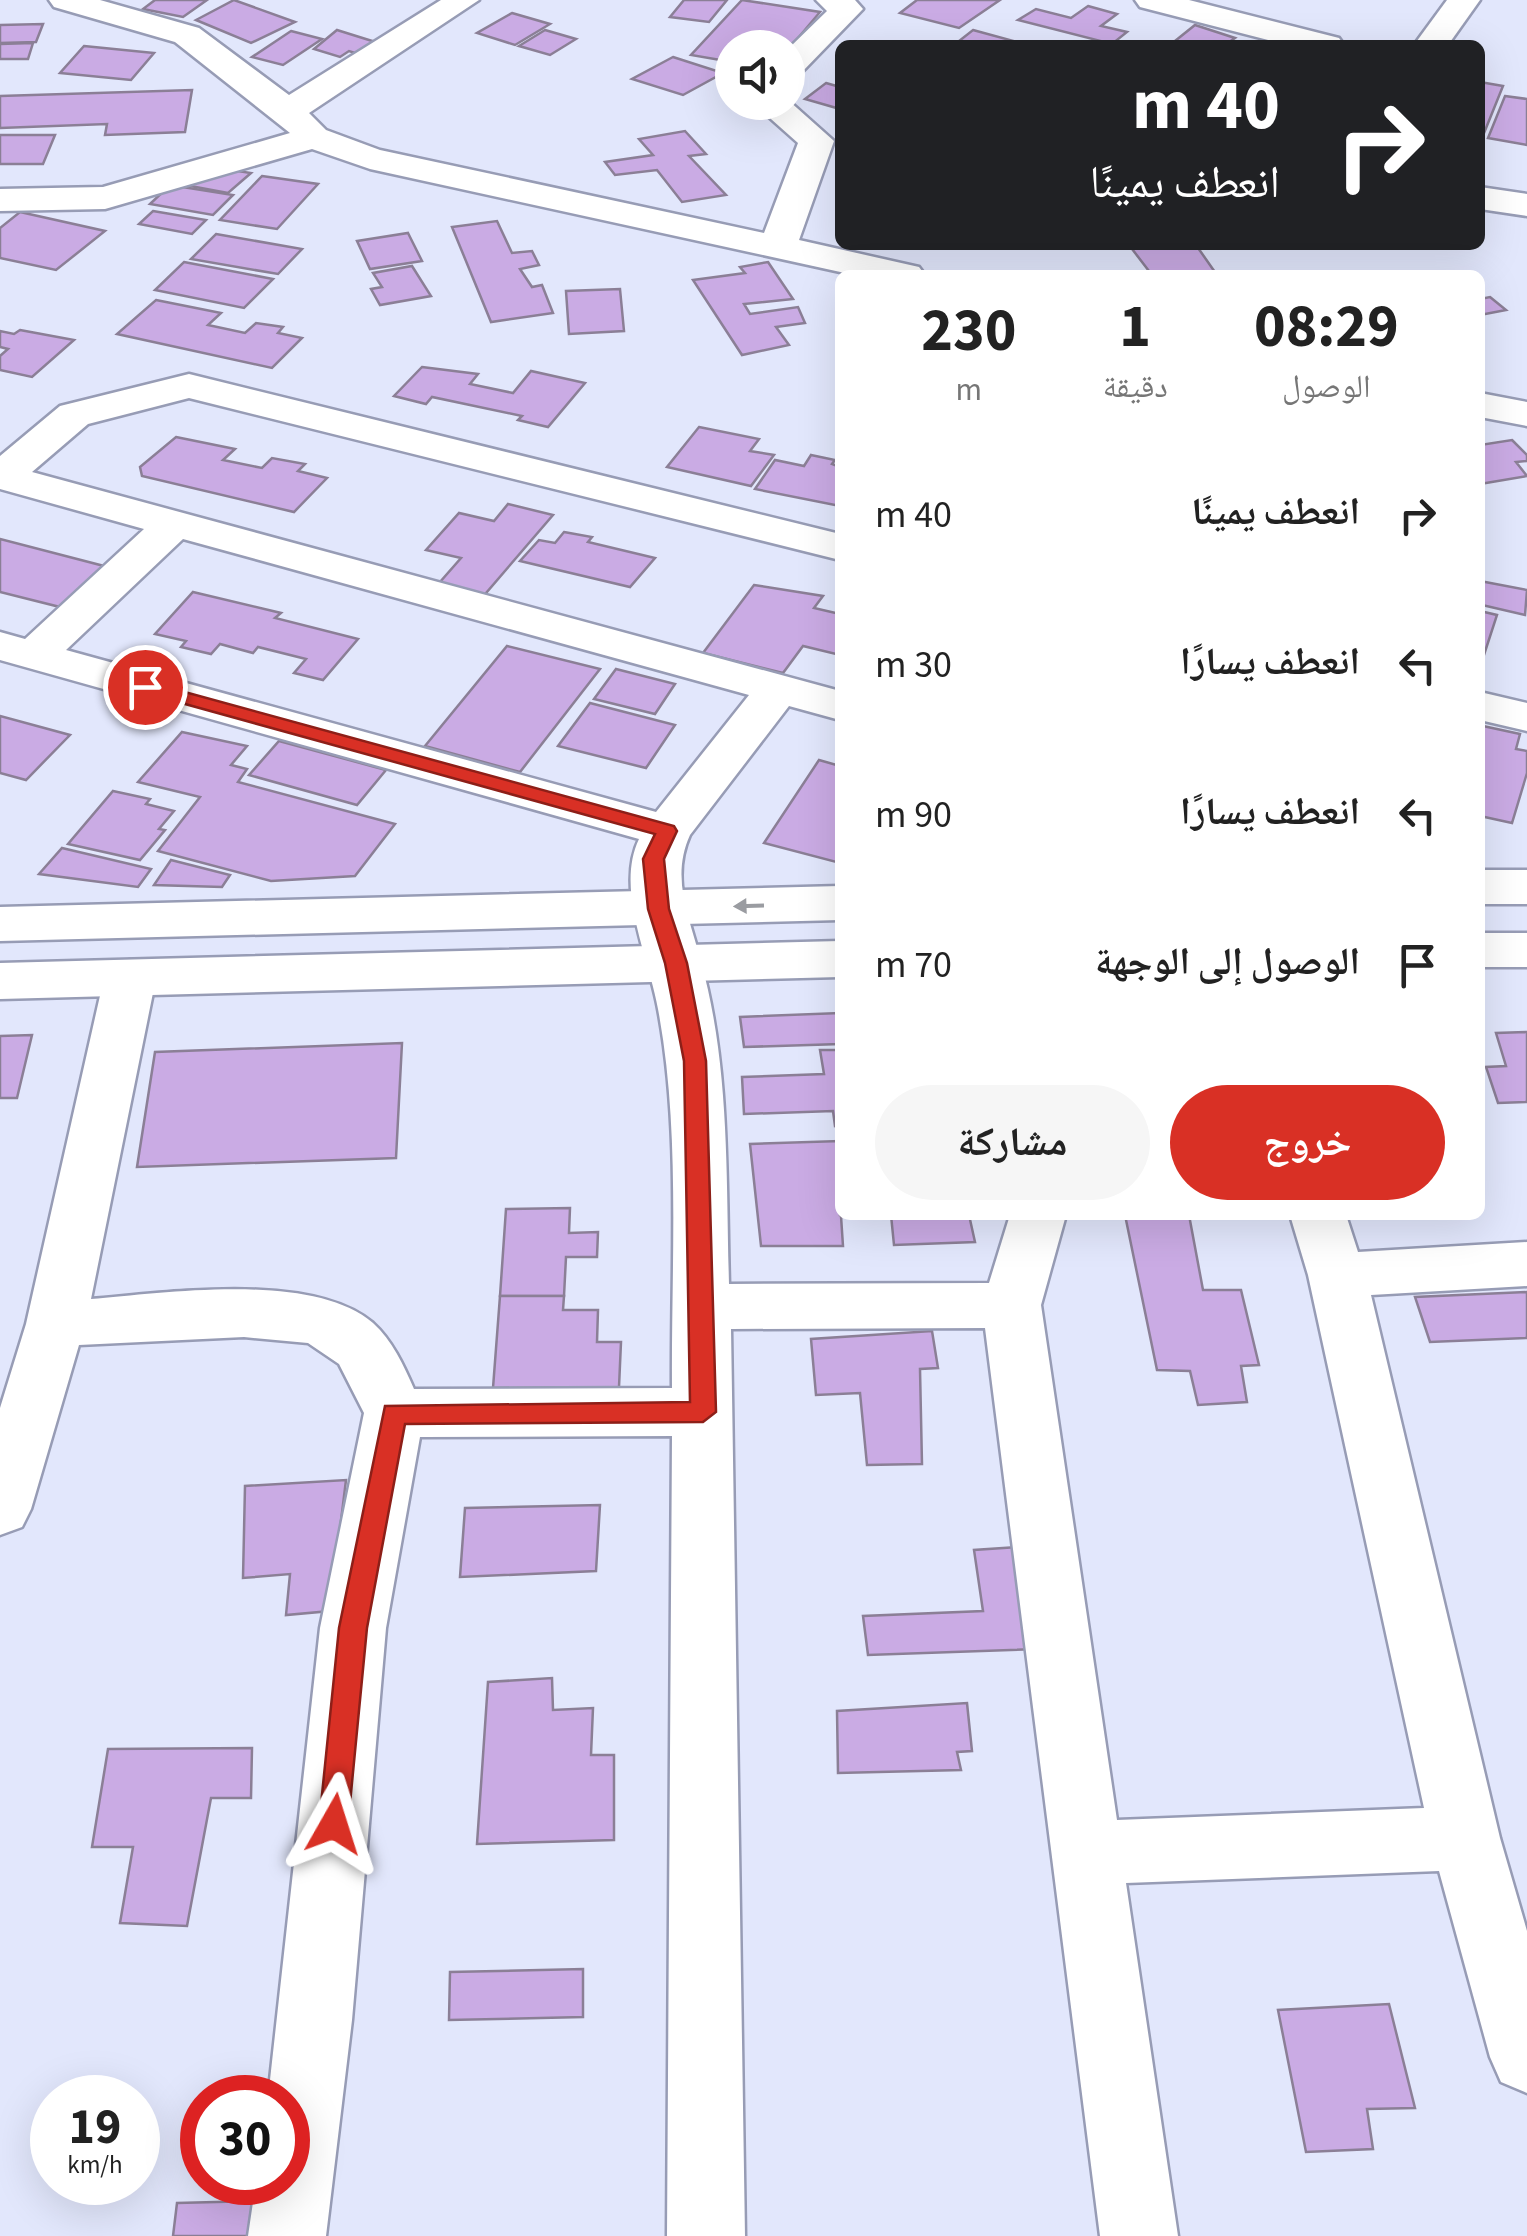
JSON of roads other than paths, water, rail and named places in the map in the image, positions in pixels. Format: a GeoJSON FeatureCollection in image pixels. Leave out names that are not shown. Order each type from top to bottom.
{"type":"FeatureCollection","features":[{"type":"Feature","properties":{"kind":"street"},"geometry":{"type":"LineString","coordinates":[[65,0],[188,35],[288,111],[314,137],[370,158],[884,270]]}},
{"type":"Feature","properties":{"kind":"street"},"geometry":{"type":"LineString","coordinates":[[288,111],[463,0]]}},
{"type":"Feature","properties":{"kind":"street"},"geometry":{"type":"LineString","coordinates":[[805,50],[847,9],[832,0]]}},
{"type":"Feature","properties":{"kind":"street"},"geometry":{"type":"LineString","coordinates":[[1152,0],[1308,40]]}},
{"type":"Feature","properties":{"kind":"street"},"geometry":{"type":"LineString","coordinates":[[1435,40],[1464,0]]}},
{"type":"Feature","properties":{"kind":"street"},"geometry":{"type":"LineString","coordinates":[[778,246],[828,142],[796,120]]}},
{"type":"Feature","properties":{"kind":"street"},"geometry":{"type":"LineString","coordinates":[[0,200],[104,198],[314,137]]}},
{"type":"Feature","properties":{"kind":"street"},"geometry":{"type":"LineString","coordinates":[[1485,199],[1527,204]]}},
{"type":"Feature","properties":{"kind":"street"},"geometry":{"type":"LineString","coordinates":[[0,476],[74,415],[190,386],[835,547]]}},
{"type":"Feature","properties":{"kind":"street"},"geometry":{"type":"LineString","coordinates":[[1485,406],[1527,414]]}},
{"type":"Feature","properties":{"kind":"street"},"geometry":{"type":"LineString","coordinates":[[0,476],[835,705]]}},
{"type":"Feature","properties":{"kind":"street"},"geometry":{"type":"LineString","coordinates":[[16,651],[174,524]]}},
{"type":"Feature","properties":{"kind":"street"},"geometry":{"type":"LineString","coordinates":[[16,651],[667,831]]}},
{"type":"Feature","properties":{"kind":"street"},"geometry":{"type":"LineString","coordinates":[[706,2236],[703,1412],[695,1061],[654,859],[667,831],[778,689]]}},
{"type":"Feature","properties":{"kind":"street"},"geometry":{"type":"LineString","coordinates":[[1485,707],[1527,718]]}},
{"type":"Feature","properties":{"kind":"street"},"geometry":{"type":"LineString","coordinates":[[1485,887],[1527,887]]}},
{"type":"Feature","properties":{"kind":"street"},"geometry":{"type":"LineString","coordinates":[[0,980],[130,978],[667,936],[835,905]]}},
{"type":"Feature","properties":{"kind":"street"},"geometry":{"type":"LineString","coordinates":[[0,924],[667,936],[835,958]]}},
{"type":"Feature","properties":{"kind":"street"},"geometry":{"type":"LineString","coordinates":[[1485,950],[1527,950]]}},
{"type":"Feature","properties":{"kind":"street"},"geometry":{"type":"LineString","coordinates":[[0,1509],[56,1324],[130,978]]}},
{"type":"Feature","properties":{"kind":"street"},"geometry":{"type":"LineString","coordinates":[[1037,1220],[1012,1305],[1139,2236]]}},
{"type":"Feature","properties":{"kind":"street"},"geometry":{"type":"LineString","coordinates":[[1527,1264],[1328,1245],[1465,1838],[1527,2057]]}},
{"type":"Feature","properties":{"kind":"street"},"geometry":{"type":"LineString","coordinates":[[698,1306],[1012,1305]]}},
{"type":"Feature","properties":{"kind":"street"},"geometry":{"type":"LineString","coordinates":[[56,1324],[292,1314],[339,1331],[372,1360],[394,1414],[353,1628],[314,2020],[287,2236]]}},
{"type":"Feature","properties":{"kind":"street"},"geometry":{"type":"LineString","coordinates":[[394,1414],[703,1412]]}},
{"type":"Feature","properties":{"kind":"street"},"geometry":{"type":"LineString","coordinates":[[1087,1853],[1465,1838]]}}]}
